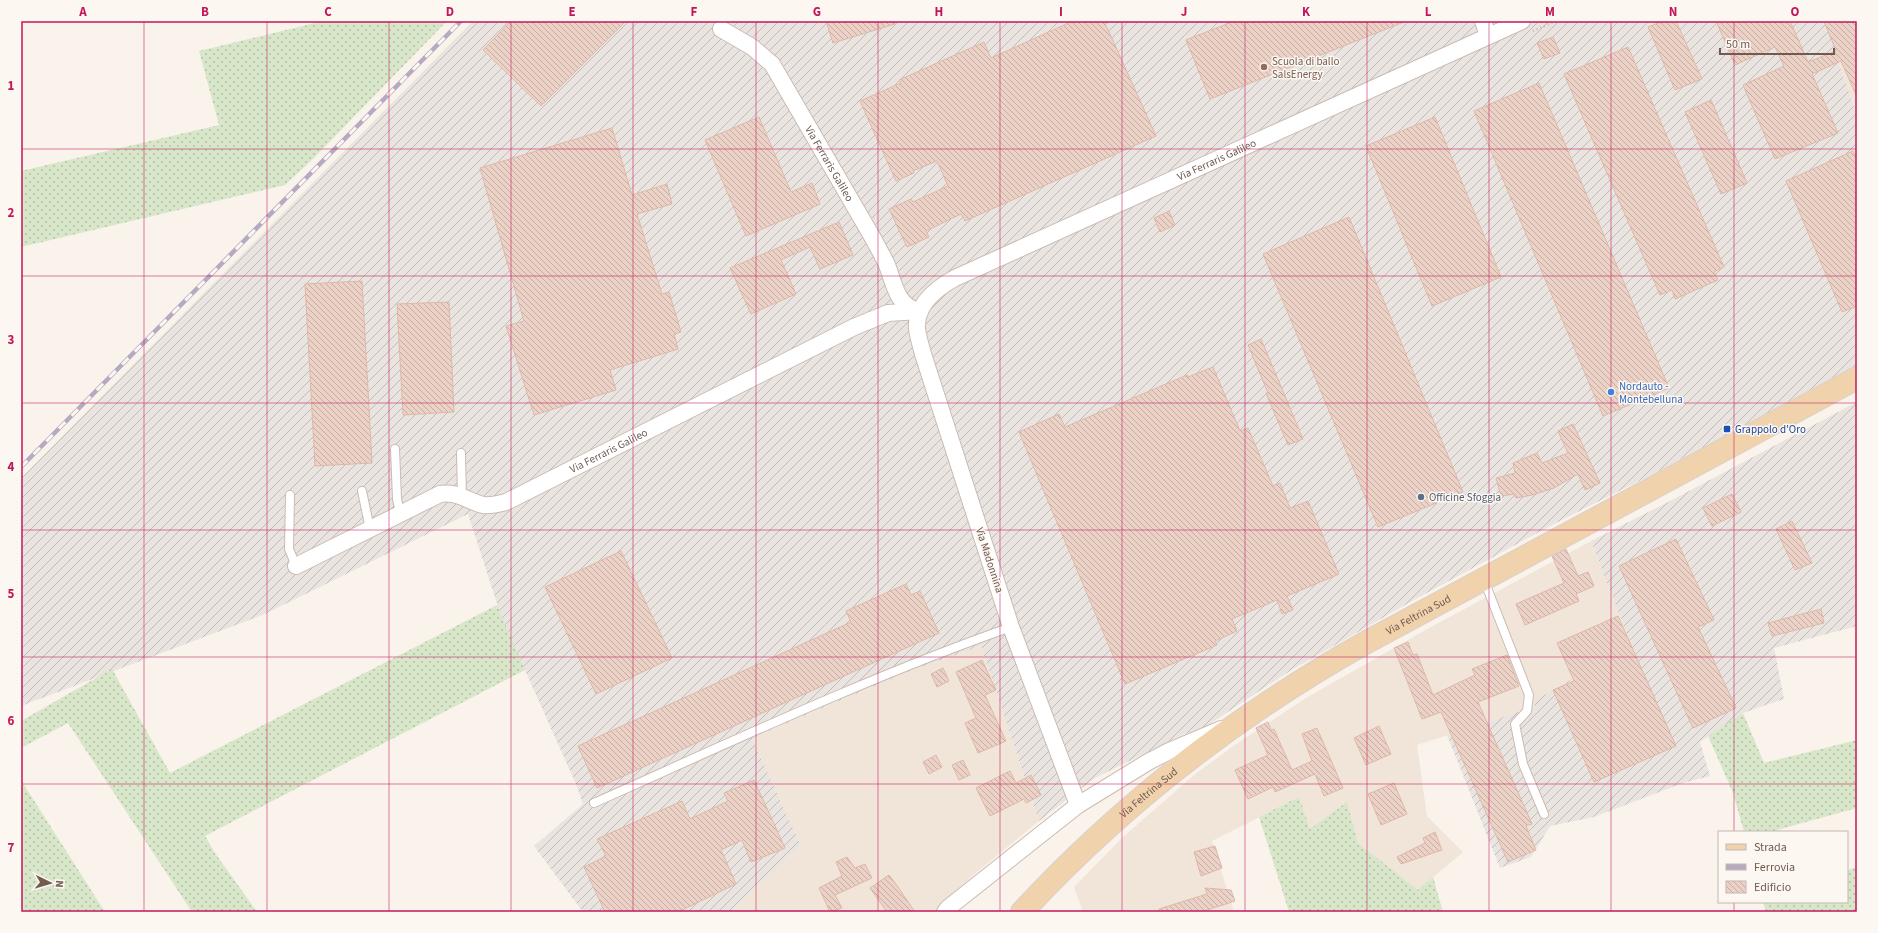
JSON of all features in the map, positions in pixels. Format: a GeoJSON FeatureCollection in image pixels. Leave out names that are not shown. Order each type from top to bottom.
{"type":"FeatureCollection","features":[{"type":"Feature","properties":{"kind":"main road","name":"Via Feltrina Sud"},"geometry":{"type":"LineString","coordinates":[[1022,912],[1068,864],[1148,791],[1239,721],[1301,680],[1334,660],[1483,579],[1857,378]]}},
{"type":"Feature","properties":{"kind":"street"},"geometry":{"type":"LineString","coordinates":[[1483,21],[1488,36]]}},
{"type":"Feature","properties":{"kind":"street","name":"Via Ferraris Galileo"},"geometry":{"type":"LineString","coordinates":[[296,566],[440,494],[449,493],[462,496],[482,505],[506,502],[854,327],[888,313],[920,311],[935,292],[955,278],[1522,21]]}},
{"type":"Feature","properties":{"kind":"street","name":"Via Ferraris Galileo"},"geometry":{"type":"LineString","coordinates":[[721,29],[752,47],[772,64],[874,240],[886,263],[901,301],[907,307],[920,311]]}},
{"type":"Feature","properties":{"kind":"street","name":"Via Madonnina"},"geometry":{"type":"LineString","coordinates":[[920,311],[917,324],[919,340],[1011,628],[1078,805]]}},
{"type":"Feature","properties":{"kind":"street"},"geometry":{"type":"LineString","coordinates":[[945,912],[948,908],[1078,805],[1169,751],[1239,721]]}},
{"type":"Feature","properties":{"kind":"lane"},"geometry":{"type":"LineString","coordinates":[[395,450],[397,499],[400,513]]}},
{"type":"Feature","properties":{"kind":"lane"},"geometry":{"type":"LineString","coordinates":[[461,453],[462,496]]}},
{"type":"Feature","properties":{"kind":"lane"},"geometry":{"type":"LineString","coordinates":[[362,491],[370,529]]}},
{"type":"Feature","properties":{"kind":"lane"},"geometry":{"type":"LineString","coordinates":[[290,495],[288,549],[296,566]]}},
{"type":"Feature","properties":{"kind":"lane"},"geometry":{"type":"LineString","coordinates":[[1483,579],[1529,695],[1527,711],[1515,724],[1523,764],[1544,814]]}},
{"type":"Feature","properties":{"kind":"lane"},"geometry":{"type":"LineString","coordinates":[[594,803],[809,707],[981,638],[1011,628]]}},
{"type":"Feature","properties":{"kind":"shaded area"},"geometry":{"type":"Polygon","coordinates":[[[473,21],[1857,21],[1836,56],[1857,115],[1857,366],[1655,473],[1554,524],[1414,600],[1290,671],[1205,727],[1182,735],[1095,778],[1039,821],[981,646],[910,671],[752,738],[801,846],[730,912],[583,912],[534,846],[583,804],[576,784],[502,619],[468,514],[265,614],[21,706],[21,478],[473,21]]]}},
{"type":"Feature","properties":{"kind":"shaded area"},"geometry":{"type":"Polygon","coordinates":[[[1857,48],[1857,115],[1836,56],[1857,48]]]}},
{"type":"Feature","properties":{"kind":"shaded area"},"geometry":{"type":"Polygon","coordinates":[[[1857,402],[1857,626],[1774,648],[1784,699],[1743,713],[1700,742],[1710,776],[1683,783],[1594,817],[1550,826],[1531,857],[1500,868],[1447,735],[1535,707],[1534,701],[1631,645],[1591,541],[1857,402]]]}},
{"type":"Feature","properties":{"kind":"shaded area"},"geometry":{"type":"Polygon","coordinates":[[[1591,541],[1631,645],[1535,707],[1417,745],[1427,816],[1463,852],[1418,890],[1358,843],[1347,803],[1310,829],[1299,797],[1212,841],[1234,912],[1083,912],[1074,887],[1123,837],[1194,775],[1232,747],[1306,698],[1429,628],[1591,541]]]}},
{"type":"Feature","properties":{"kind":"shaded area"},"geometry":{"type":"Polygon","coordinates":[[[981,646],[1039,821],[972,876],[937,912],[730,912],[801,846],[752,738],[910,671],[981,646]]]}},
{"type":"Feature","properties":{"kind":"green space"},"geometry":{"type":"Polygon","coordinates":[[[323,21],[447,21],[312,160],[285,185],[21,247],[21,171],[219,125],[199,51],[323,21]]]}},
{"type":"Feature","properties":{"kind":"green space"},"geometry":{"type":"Polygon","coordinates":[[[497,605],[525,670],[205,836],[215,853],[257,912],[192,912],[68,723],[21,748],[21,721],[112,669],[170,773],[497,605]]]}},
{"type":"Feature","properties":{"kind":"green space"},"geometry":{"type":"Polygon","coordinates":[[[1743,713],[1764,763],[1857,740],[1857,808],[1777,831],[1744,831],[1733,793],[1708,736],[1743,713]]]}},
{"type":"Feature","properties":{"kind":"green space"},"geometry":{"type":"Polygon","coordinates":[[[21,780],[105,912],[21,912],[21,780]]]}},
{"type":"Feature","properties":{"kind":"green space"},"geometry":{"type":"Polygon","coordinates":[[[1299,797],[1310,829],[1347,802],[1358,843],[1418,890],[1433,877],[1443,912],[1289,912],[1259,817],[1299,797]]]}},
{"type":"Feature","properties":{"kind":"green space"},"geometry":{"type":"Polygon","coordinates":[[[1857,867],[1857,912],[1766,912],[1763,903],[1848,903],[1848,870],[1857,867]]]}},
{"type":"Feature","properties":{"kind":"building"},"geometry":{"type":"Polygon","coordinates":[[[511,21],[626,21],[541,106],[483,50],[511,21]]]}},
{"type":"Feature","properties":{"kind":"building"},"geometry":{"type":"Polygon","coordinates":[[[826,21],[894,21],[895,24],[833,43],[826,21]]]}},
{"type":"Feature","properties":{"kind":"building"},"geometry":{"type":"Polygon","coordinates":[[[1073,21],[1104,21],[1156,136],[965,221],[961,214],[926,231],[929,237],[907,247],[889,209],[911,199],[913,202],[948,186],[937,161],[913,171],[914,173],[896,181],[860,101],[901,83],[899,80],[984,42],[991,58],[1073,21]]]}},
{"type":"Feature","properties":{"kind":"building"},"geometry":{"type":"Polygon","coordinates":[[[1234,21],[1404,22],[1210,99],[1186,40],[1234,21]]]}},
{"type":"Feature","properties":{"kind":"building"},"geometry":{"type":"Polygon","coordinates":[[[1663,21],[1676,21],[1702,79],[1675,90],[1648,27],[1663,21]]]}},
{"type":"Feature","properties":{"kind":"building"},"geometry":{"type":"Polygon","coordinates":[[[1716,21],[1790,21],[1808,62],[1836,51],[1824,21],[1857,21],[1857,97],[1841,61],[1812,74],[1838,133],[1775,159],[1743,85],[1784,66],[1775,47],[1735,65],[1716,21]]]}},
{"type":"Feature","properties":{"kind":"building"},"geometry":{"type":"Polygon","coordinates":[[[1553,37],[1560,53],[1544,59],[1537,43],[1553,37]]]}},
{"type":"Feature","properties":{"kind":"building"},"geometry":{"type":"Polygon","coordinates":[[[1628,47],[1724,267],[1714,272],[1718,280],[1675,299],[1672,290],[1660,295],[1564,74],[1628,47]]]}},
{"type":"Feature","properties":{"kind":"building"},"geometry":{"type":"Polygon","coordinates":[[[1539,83],[1669,388],[1603,416],[1474,111],[1539,83]]]}},
{"type":"Feature","properties":{"kind":"building"},"geometry":{"type":"Polygon","coordinates":[[[1711,100],[1747,183],[1721,194],[1685,112],[1711,100]]]}},
{"type":"Feature","properties":{"kind":"building"},"geometry":{"type":"Polygon","coordinates":[[[759,117],[791,192],[812,183],[820,204],[746,236],[705,140],[759,117]]]}},
{"type":"Feature","properties":{"kind":"building"},"geometry":{"type":"Polygon","coordinates":[[[1435,117],[1501,277],[1432,306],[1366,146],[1435,117]]]}},
{"type":"Feature","properties":{"kind":"building"},"geometry":{"type":"Polygon","coordinates":[[[612,128],[632,195],[667,184],[672,204],[637,214],[662,294],[669,292],[681,332],[674,334],[678,349],[610,370],[616,390],[534,415],[506,326],[524,321],[480,168],[612,128]]]}},
{"type":"Feature","properties":{"kind":"building"},"geometry":{"type":"Polygon","coordinates":[[[1853,151],[1857,160],[1857,306],[1842,312],[1786,181],[1853,151]]]}},
{"type":"Feature","properties":{"kind":"building"},"geometry":{"type":"Polygon","coordinates":[[[1169,211],[1175,225],[1160,232],[1154,218],[1169,211]]]}},
{"type":"Feature","properties":{"kind":"building"},"geometry":{"type":"Polygon","coordinates":[[[1349,217],[1463,492],[1378,527],[1263,254],[1349,217]]]}},
{"type":"Feature","properties":{"kind":"building"},"geometry":{"type":"Polygon","coordinates":[[[839,222],[853,255],[820,269],[810,247],[781,260],[796,294],[751,314],[730,268],[839,222]]]}},
{"type":"Feature","properties":{"kind":"building"},"geometry":{"type":"Polygon","coordinates":[[[362,281],[372,463],[315,466],[305,284],[362,281]]]}},
{"type":"Feature","properties":{"kind":"building"},"geometry":{"type":"Polygon","coordinates":[[[449,302],[454,412],[403,415],[397,304],[449,302]]]}},
{"type":"Feature","properties":{"kind":"building"},"geometry":{"type":"Polygon","coordinates":[[[1261,339],[1303,439],[1288,445],[1248,345],[1261,339]]]}},
{"type":"Feature","properties":{"kind":"building"},"geometry":{"type":"Polygon","coordinates":[[[1213,367],[1240,431],[1248,428],[1273,486],[1280,483],[1290,508],[1308,501],[1339,574],[1287,596],[1293,610],[1282,614],[1277,600],[1232,619],[1237,631],[1215,641],[1217,645],[1125,684],[1019,432],[1059,414],[1065,427],[1187,375],[1188,377],[1213,367]]]}},
{"type":"Feature","properties":{"kind":"building"},"geometry":{"type":"Polygon","coordinates":[[[1573,424],[1600,483],[1585,490],[1578,474],[1554,488],[1532,495],[1516,498],[1515,494],[1501,496],[1496,478],[1515,473],[1513,463],[1537,453],[1542,463],[1568,453],[1558,431],[1573,424]]]}},
{"type":"Feature","properties":{"kind":"building"},"geometry":{"type":"Polygon","coordinates":[[[1732,494],[1741,512],[1712,526],[1703,508],[1732,494]]]}},
{"type":"Feature","properties":{"kind":"building"},"geometry":{"type":"Polygon","coordinates":[[[1792,521],[1812,563],[1795,570],[1776,529],[1792,521]]]}},
{"type":"Feature","properties":{"kind":"building"},"geometry":{"type":"Polygon","coordinates":[[[1676,539],[1714,620],[1698,627],[1736,708],[1693,728],[1619,566],[1676,539]]]}},
{"type":"Feature","properties":{"kind":"building"},"geometry":{"type":"Polygon","coordinates":[[[1566,549],[1578,576],[1588,572],[1594,586],[1576,594],[1579,601],[1525,625],[1516,604],[1564,583],[1552,556],[1566,549]]]}},
{"type":"Feature","properties":{"kind":"building"},"geometry":{"type":"Polygon","coordinates":[[[621,551],[672,658],[596,694],[545,587],[621,551]]]}},
{"type":"Feature","properties":{"kind":"building"},"geometry":{"type":"Polygon","coordinates":[[[906,584],[911,595],[920,591],[939,633],[597,788],[578,746],[851,622],[846,611],[906,584]]]}},
{"type":"Feature","properties":{"kind":"building"},"geometry":{"type":"Polygon","coordinates":[[[1821,609],[1824,623],[1772,636],[1768,623],[1821,609]]]}},
{"type":"Feature","properties":{"kind":"building"},"geometry":{"type":"Polygon","coordinates":[[[1618,616],[1676,746],[1594,782],[1553,690],[1574,681],[1557,643],[1618,616]]]}},
{"type":"Feature","properties":{"kind":"building"},"geometry":{"type":"Polygon","coordinates":[[[1408,642],[1413,655],[1417,654],[1433,695],[1475,675],[1472,669],[1507,655],[1519,686],[1478,702],[1532,824],[1526,826],[1536,850],[1508,862],[1441,712],[1422,719],[1394,648],[1408,642]]]}},
{"type":"Feature","properties":{"kind":"building"},"geometry":{"type":"Polygon","coordinates":[[[982,660],[996,690],[985,695],[1006,741],[978,753],[965,723],[976,718],[956,672],[982,660]]]}},
{"type":"Feature","properties":{"kind":"building"},"geometry":{"type":"Polygon","coordinates":[[[943,668],[949,681],[937,687],[931,674],[943,668]]]}},
{"type":"Feature","properties":{"kind":"building"},"geometry":{"type":"Polygon","coordinates":[[[1268,722],[1271,730],[1274,729],[1292,770],[1312,761],[1302,734],[1317,728],[1343,788],[1324,796],[1315,774],[1275,792],[1273,787],[1248,799],[1235,770],[1268,755],[1256,728],[1268,722]]]}},
{"type":"Feature","properties":{"kind":"building"},"geometry":{"type":"Polygon","coordinates":[[[1379,726],[1391,754],[1366,765],[1354,738],[1379,726]]]}},
{"type":"Feature","properties":{"kind":"building"},"geometry":{"type":"Polygon","coordinates":[[[936,755],[942,767],[929,774],[923,762],[936,755]]]}},
{"type":"Feature","properties":{"kind":"building"},"geometry":{"type":"Polygon","coordinates":[[[963,760],[970,775],[959,780],[952,765],[963,760]]]}},
{"type":"Feature","properties":{"kind":"building"},"geometry":{"type":"Polygon","coordinates":[[[1010,771],[1016,783],[1031,775],[1041,795],[1026,803],[1024,799],[990,816],[976,788],[1010,771]]]}},
{"type":"Feature","properties":{"kind":"building"},"geometry":{"type":"Polygon","coordinates":[[[754,780],[785,848],[751,862],[742,840],[721,850],[736,884],[678,912],[605,912],[584,867],[606,856],[597,839],[682,801],[690,819],[728,801],[724,793],[754,780]]]}},
{"type":"Feature","properties":{"kind":"building"},"geometry":{"type":"Polygon","coordinates":[[[1394,783],[1407,814],[1381,825],[1368,794],[1394,783]]]}},
{"type":"Feature","properties":{"kind":"building"},"geometry":{"type":"Polygon","coordinates":[[[1435,832],[1442,850],[1401,864],[1397,857],[1425,843],[1423,838],[1435,832]]]}},
{"type":"Feature","properties":{"kind":"building"},"geometry":{"type":"Polygon","coordinates":[[[1215,846],[1222,868],[1201,876],[1194,852],[1215,846]]]}},
{"type":"Feature","properties":{"kind":"building"},"geometry":{"type":"Polygon","coordinates":[[[847,857],[855,868],[865,864],[872,878],[835,895],[842,908],[830,912],[819,888],[842,876],[836,862],[847,857]]]}},
{"type":"Feature","properties":{"kind":"building"},"geometry":{"type":"Polygon","coordinates":[[[889,875],[915,912],[887,912],[870,888],[889,875]]]}},
{"type":"Feature","properties":{"kind":"building"},"geometry":{"type":"Polygon","coordinates":[[[1205,888],[1231,890],[1235,901],[1201,912],[1159,912],[1159,909],[1207,894],[1205,888]]]}},
{"type":"Feature","properties":{"kind":"railway"},"geometry":{"type":"LineString","coordinates":[[21,467],[461,21]]}},
{"type":"Feature","properties":{"kind":"place","name":"Scuola di ballo SalsEnergy"},"geometry":{"type":"Point","coordinates":[1264,67]}},
{"type":"Feature","properties":{"kind":"place","name":"Nordauto - Montebelluna"},"geometry":{"type":"Point","coordinates":[1611,392]}},
{"type":"Feature","properties":{"kind":"place","name":"Grappolo d'Oro"},"geometry":{"type":"Point","coordinates":[1727,429]}},
{"type":"Feature","properties":{"kind":"place","name":"Officine Sfoggia"},"geometry":{"type":"Point","coordinates":[1421,497]}}]}
